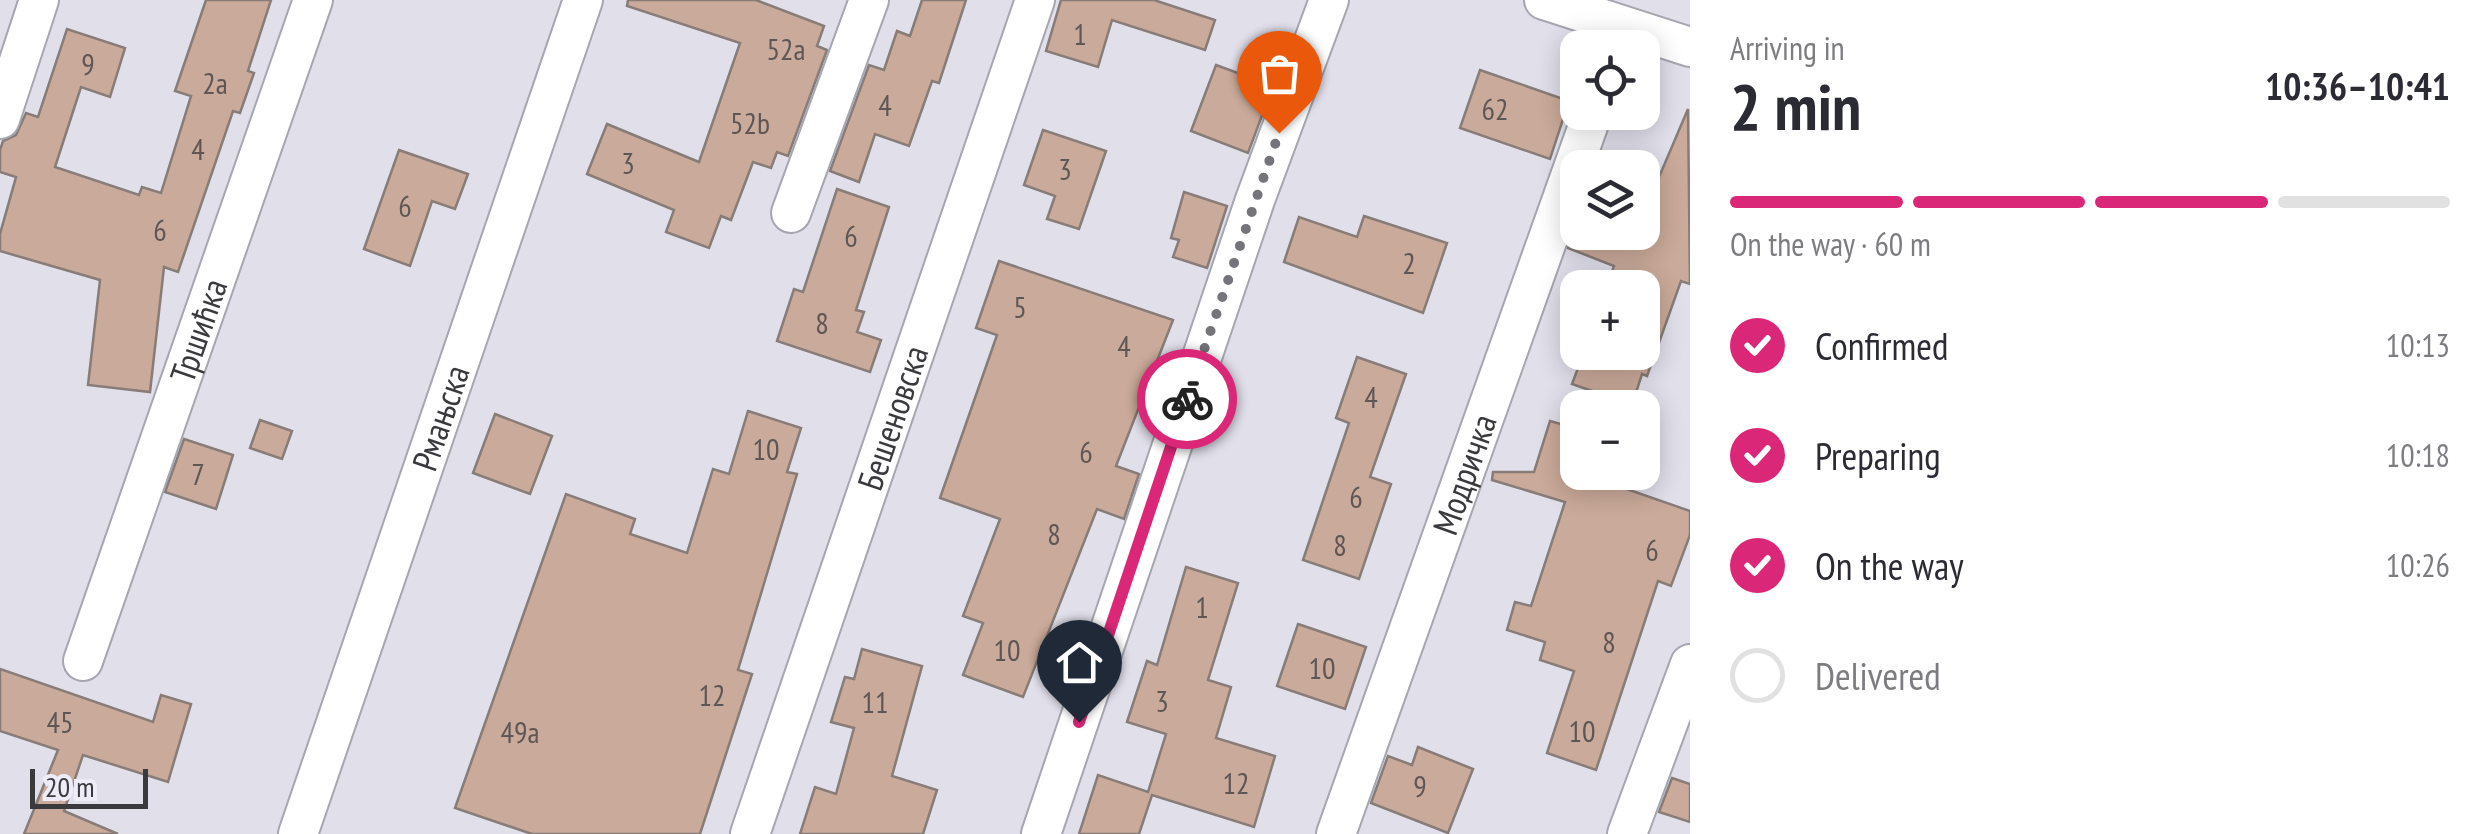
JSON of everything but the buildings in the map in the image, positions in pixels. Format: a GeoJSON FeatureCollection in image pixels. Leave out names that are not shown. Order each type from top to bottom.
{"type":"FeatureCollection","features":[{"type":"Feature","properties":{"kind":"street"},"geometry":{"type":"LineString","coordinates":[[0,119],[38,0]]}},
{"type":"Feature","properties":{"kind":"street","name":"Тршићка"},"geometry":{"type":"LineString","coordinates":[[83,661],[314,0]]}},
{"type":"Feature","properties":{"kind":"street","name":"Рмањска"},"geometry":{"type":"LineString","coordinates":[[298,834],[583,0]]}},
{"type":"Feature","properties":{"kind":"street"},"geometry":{"type":"LineString","coordinates":[[791,214],[868,0]]}},
{"type":"Feature","properties":{"kind":"street","name":"Бешеновска"},"geometry":{"type":"LineString","coordinates":[[750,834],[1035,0]]}},
{"type":"Feature","properties":{"kind":"street"},"geometry":{"type":"LineString","coordinates":[[1041,834],[1254,200],[1329,0]]}},
{"type":"Feature","properties":{"kind":"street"},"geometry":{"type":"LineString","coordinates":[[1544,0],[1606,30]]}},
{"type":"Feature","properties":{"kind":"street"},"geometry":{"type":"LineString","coordinates":[[1660,43],[1690,47]]}},
{"type":"Feature","properties":{"kind":"street","name":"Модричка"},"geometry":{"type":"LineString","coordinates":[[1336,834],[1588,130]]}},
{"type":"Feature","properties":{"kind":"street"},"geometry":{"type":"LineString","coordinates":[[1627,834],[1690,664]]}},
{"type":"Feature","properties":{"kind":"way so far"},"geometry":{"type":"LineString","coordinates":[[1187,399],[1279,133]]}},
{"type":"Feature","properties":{"kind":"route"},"geometry":{"type":"LineString","coordinates":[[1079,722],[1187,399]]}}]}
